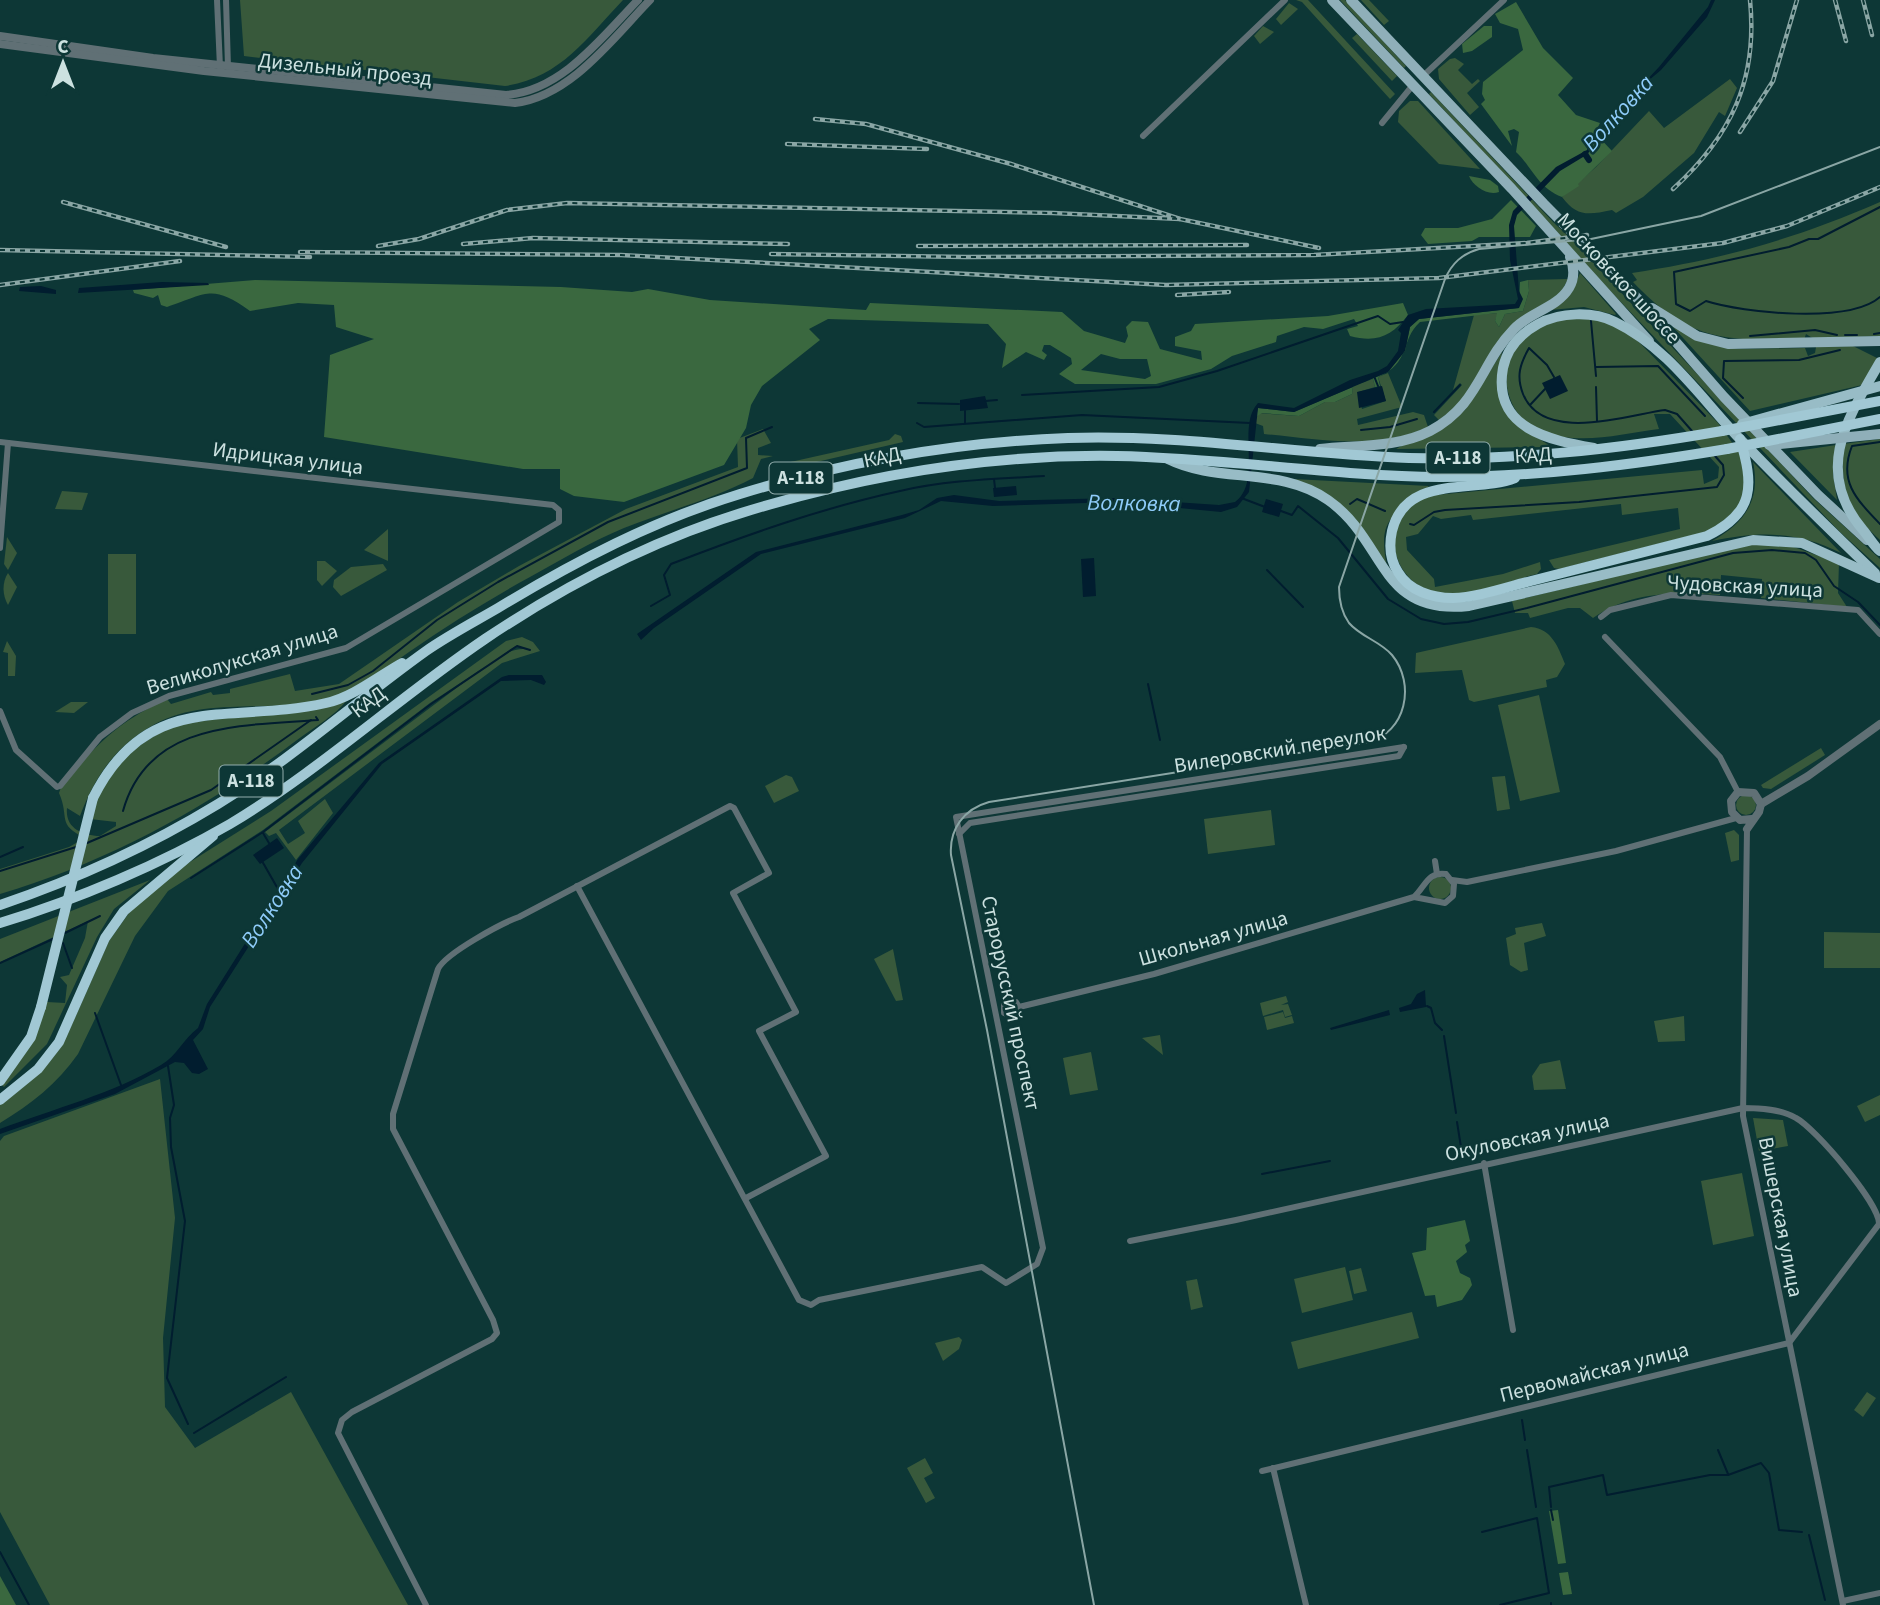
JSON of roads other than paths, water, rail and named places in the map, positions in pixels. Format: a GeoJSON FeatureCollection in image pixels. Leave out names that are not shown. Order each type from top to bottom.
{"type":"FeatureCollection","features":[{"type":"Feature","properties":{"kind":"highway"},"geometry":{"type":"LineString","coordinates":[[1608,450],[1550,440],[1516,419],[1503,391],[1503,369],[1508,353],[1517,338],[1532,327],[1552,318],[1576,315],[1614,321],[1649,341]]}},
{"type":"Feature","properties":{"kind":"highway","name":"Московское шоссе"},"geometry":{"type":"LineString","coordinates":[[1649,341],[1740,439],[1880,578]]}},
{"type":"Feature","properties":{"kind":"highway"},"geometry":{"type":"LineString","coordinates":[[1878,549],[1847,509],[1838,485],[1837,461],[1843,433],[1860,395],[1880,362]]}},
{"type":"Feature","properties":{"kind":"highway"},"geometry":{"type":"LineString","coordinates":[[1722,431],[1758,418],[1880,386]]}},
{"type":"Feature","properties":{"kind":"highway","name":"КАД"},"geometry":{"type":"LineString","coordinates":[[0,905],[112,863],[218,804],[313,738],[430,648],[542,581],[627,538],[739,494],[916,453],[1025,441],[1124,438],[1308,451],[1476,458],[1608,450],[1880,401]]}},
{"type":"Feature","properties":{"kind":"highway","name":"КАД"},"geometry":{"type":"LineString","coordinates":[[0,923],[122,876],[217,831],[319,763],[483,640],[552,596],[623,560],[748,510],[918,470],[1024,458],[1168,458],[1260,470],[1521,476],[1665,460],[1880,419]]}},
{"type":"Feature","properties":{"kind":"highway"},"geometry":{"type":"LineString","coordinates":[[1521,476],[1498,485],[1442,488],[1409,503],[1397,519],[1391,540],[1391,554],[1398,572],[1424,594],[1467,597],[1707,536],[1728,524],[1742,509],[1748,497],[1749,470],[1740,439]]}},
{"type":"Feature","properties":{"kind":"highway"},"geometry":{"type":"LineString","coordinates":[[1260,470],[1327,499],[1354,525],[1401,590],[1427,605],[1469,606],[1753,540],[1802,543],[1880,578]]}},
{"type":"Feature","properties":{"kind":"highway"},"geometry":{"type":"LineString","coordinates":[[0,1081],[31,1037],[41,1007],[93,798],[118,757],[161,727],[212,713],[300,709],[330,702],[347,696],[430,648]]}},
{"type":"Feature","properties":{"kind":"highway"},"geometry":{"type":"LineString","coordinates":[[0,1100],[38,1069],[59,1042],[105,938],[124,911],[217,831]]}},
{"type":"Feature","properties":{"kind":"main road","name":"Московское шоссе"},"geometry":{"type":"LineString","coordinates":[[1332,0],[1534,214],[1649,341]]}},
{"type":"Feature","properties":{"kind":"main road","name":"Московское шоссе"},"geometry":{"type":"LineString","coordinates":[[1351,0],[1528,188],[1641,302],[1724,397],[1809,486],[1878,549]]}},
{"type":"Feature","properties":{"kind":"main road"},"geometry":{"type":"LineString","coordinates":[[1413,85],[1423,76]]}},
{"type":"Feature","properties":{"kind":"main road"},"geometry":{"type":"LineString","coordinates":[[1308,451],[1410,439],[1451,418],[1478,387],[1512,331],[1559,300],[1569,289],[1573,267],[1566,250]]}},
{"type":"Feature","properties":{"kind":"main road"},"geometry":{"type":"LineString","coordinates":[[1641,302],[1685,329],[1713,341],[1757,346],[1880,341]]}},
{"type":"Feature","properties":{"kind":"main road"},"geometry":{"type":"LineString","coordinates":[[1727,449],[1880,434]]}},
{"type":"Feature","properties":{"kind":"street"},"geometry":{"type":"LineString","coordinates":[[217,0],[219,64],[223,73],[230,65],[226,0]]}},
{"type":"Feature","properties":{"kind":"street","name":"Дизельный проезд"},"geometry":{"type":"LineString","coordinates":[[0,36],[102,52],[456,92],[519,94],[537,89],[559,77],[638,0]]}},
{"type":"Feature","properties":{"kind":"street","name":"Дизельный проезд"},"geometry":{"type":"LineString","coordinates":[[0,44],[223,73],[488,103],[521,103],[539,98],[561,86],[650,0]]}},
{"type":"Feature","properties":{"kind":"street"},"geometry":{"type":"LineString","coordinates":[[1143,136],[1285,0]]}},
{"type":"Feature","properties":{"kind":"street"},"geometry":{"type":"LineString","coordinates":[[1423,76],[1504,0]]}},
{"type":"Feature","properties":{"kind":"street"},"geometry":{"type":"LineString","coordinates":[[1382,122],[1413,85]]}},
{"type":"Feature","properties":{"kind":"street"},"geometry":{"type":"LineString","coordinates":[[0,548],[4,443]]}},
{"type":"Feature","properties":{"kind":"street","name":"Идрицкая улица"},"geometry":{"type":"LineString","coordinates":[[4,443],[553,505],[559,510],[559,522]]}},
{"type":"Feature","properties":{"kind":"street","name":"Великолукская улица"},"geometry":{"type":"LineString","coordinates":[[0,711],[16,750],[57,787],[60,786],[100,737],[132,713],[169,696],[346,648],[559,522]]}},
{"type":"Feature","properties":{"kind":"street","name":"Чудовская улица"},"geometry":{"type":"LineString","coordinates":[[1601,617],[1621,607],[1671,595],[1858,610],[1880,634]]}},
{"type":"Feature","properties":{"kind":"street"},"geometry":{"type":"LineString","coordinates":[[1605,637],[1720,757],[1738,792]]}},
{"type":"Feature","properties":{"kind":"street"},"geometry":{"type":"LineString","coordinates":[[1759,800],[1782,793],[1880,723]]}},
{"type":"Feature","properties":{"kind":"street","name":"Вилеровский переулок"},"geometry":{"type":"LineString","coordinates":[[956,817],[1404,747],[1399,756],[970,822],[959,834]]}},
{"type":"Feature","properties":{"kind":"street"},"geometry":{"type":"LineString","coordinates":[[1452,880],[1467,882],[1616,852],[1722,821],[1752,819],[1759,812],[1759,800],[1750,791],[1738,792],[1722,821]]}},
{"type":"Feature","properties":{"kind":"street"},"geometry":{"type":"LineString","coordinates":[[426,1605],[343,1448],[339,1426],[352,1412],[492,1339],[497,1330],[395,1135],[392,1120],[442,961],[494,931],[507,919],[519,917],[577,886],[730,806],[734,808],[769,873],[733,893],[796,1012],[758,1031],[826,1156],[746,1198],[739,1191],[577,886]]}},
{"type":"Feature","properties":{"kind":"street"},"geometry":{"type":"LineString","coordinates":[[1730,808],[1739,819]]}},
{"type":"Feature","properties":{"kind":"street","name":"Старорусский проспект"},"geometry":{"type":"LineString","coordinates":[[746,1198],[799,1300],[808,1305],[819,1300],[982,1267],[1002,1282],[1009,1282],[1037,1264],[1043,1248],[1000,1012],[990,1001],[956,817]]}},
{"type":"Feature","properties":{"kind":"street","name":"Вишерская улица"},"geometry":{"type":"LineString","coordinates":[[1739,819],[1747,829]]}},
{"type":"Feature","properties":{"kind":"street","name":"Вишерская улица"},"geometry":{"type":"LineString","coordinates":[[1752,819],[1747,829],[1743,1108],[1843,1603]]}},
{"type":"Feature","properties":{"kind":"street"},"geometry":{"type":"LineString","coordinates":[[1435,861],[1437,873]]}},
{"type":"Feature","properties":{"kind":"street"},"geometry":{"type":"LineString","coordinates":[[1455,891],[1452,880],[1446,874],[1437,873],[1429,878],[1425,886],[1430,900],[1445,903],[1467,882]]}},
{"type":"Feature","properties":{"kind":"street","name":"Школьная улица"},"geometry":{"type":"LineString","coordinates":[[1414,897],[1425,886]]}},
{"type":"Feature","properties":{"kind":"street","name":"Школьная улица"},"geometry":{"type":"LineString","coordinates":[[1019,1007],[1154,974],[1414,897],[1430,900]]}},
{"type":"Feature","properties":{"kind":"street","name":"Школьная улица"},"geometry":{"type":"LineString","coordinates":[[1008,1002],[1016,1002],[1019,1007],[1018,1014],[1012,1018],[1000,1012],[1008,1002]]}},
{"type":"Feature","properties":{"kind":"street","name":"Окуловская улица"},"geometry":{"type":"LineString","coordinates":[[1130,1241],[1743,1108],[1776,1110],[1802,1121],[1852,1178],[1876,1212],[1880,1225]]}},
{"type":"Feature","properties":{"kind":"street"},"geometry":{"type":"LineString","coordinates":[[1484,1163],[1513,1331]]}},
{"type":"Feature","properties":{"kind":"street"},"geometry":{"type":"LineString","coordinates":[[1789,1342],[1880,1225]]}},
{"type":"Feature","properties":{"kind":"street","name":"Первомайская улица"},"geometry":{"type":"LineString","coordinates":[[1262,1471],[1789,1342]]}},
{"type":"Feature","properties":{"kind":"street"},"geometry":{"type":"LineString","coordinates":[[1273,1468],[1306,1605]]}},
{"type":"Feature","properties":{"kind":"street"},"geometry":{"type":"LineString","coordinates":[[1843,1603],[1880,1593]]}},
{"type":"Feature","properties":{"kind":"water"},"geometry":{"type":"Polygon","coordinates":[[[1711,0],[1715,0],[1707,17],[1661,70],[1637,90],[1659,67],[1711,0]]]}},
{"type":"Feature","properties":{"kind":"water","name":"Волковка"},"geometry":{"type":"Polygon","coordinates":[[[1634,94],[1614,121],[1595,139],[1588,154],[1560,171],[1517,215],[1514,226],[1519,291],[1523,299],[1519,308],[1419,319],[1410,327],[1405,351],[1388,372],[1294,412],[1258,408],[1249,492],[1237,507],[1221,512],[1117,502],[993,506],[941,501],[905,518],[761,554],[654,628],[641,640],[637,634],[756,552],[919,510],[937,498],[954,495],[999,501],[1115,498],[1219,505],[1235,502],[1243,493],[1247,481],[1249,425],[1258,403],[1294,408],[1350,380],[1387,366],[1398,351],[1401,333],[1398,330],[1408,315],[1426,309],[1515,304],[1518,299],[1510,260],[1509,225],[1513,211],[1556,167],[1587,150],[1592,138],[1634,94]]]}},
{"type":"Feature","properties":{"kind":"water"},"geometry":{"type":"Polygon","coordinates":[[[162,282],[209,285],[78,293],[79,288],[162,282]]]}},
{"type":"Feature","properties":{"kind":"water"},"geometry":{"type":"Polygon","coordinates":[[[41,286],[56,290],[56,294],[19,291],[20,287],[41,286]]]}},
{"type":"Feature","properties":{"kind":"water"},"geometry":{"type":"Polygon","coordinates":[[[1560,375],[1568,391],[1550,399],[1542,383],[1560,375]]]}},
{"type":"Feature","properties":{"kind":"water"},"geometry":{"type":"Polygon","coordinates":[[[1382,386],[1386,401],[1359,408],[1357,392],[1382,386]]]}},
{"type":"Feature","properties":{"kind":"water"},"geometry":{"type":"Polygon","coordinates":[[[985,396],[988,408],[960,411],[960,400],[985,396]]]}},
{"type":"Feature","properties":{"kind":"water"},"geometry":{"type":"Polygon","coordinates":[[[1016,486],[1017,495],[994,497],[993,488],[1016,486]]]}},
{"type":"Feature","properties":{"kind":"water"},"geometry":{"type":"Polygon","coordinates":[[[1266,499],[1283,504],[1279,517],[1262,512],[1266,499]]]}},
{"type":"Feature","properties":{"kind":"water"},"geometry":{"type":"Polygon","coordinates":[[[1094,558],[1096,596],[1083,597],[1081,559],[1094,558]]]}},
{"type":"Feature","properties":{"kind":"water","name":"Волковка"},"geometry":{"type":"Polygon","coordinates":[[[542,675],[546,682],[544,685],[531,680],[501,681],[382,764],[302,863],[210,1007],[203,1029],[193,1040],[208,1069],[199,1074],[192,1073],[184,1063],[175,1062],[115,1094],[0,1134],[0,1129],[123,1084],[171,1057],[198,1028],[207,1004],[298,859],[379,763],[502,677],[542,675]]]}},
{"type":"Feature","properties":{"kind":"water"},"geometry":{"type":"Polygon","coordinates":[[[277,838],[284,848],[260,864],[253,855],[277,838]]]}},
{"type":"Feature","properties":{"kind":"water"},"geometry":{"type":"Polygon","coordinates":[[[1425,990],[1426,1007],[1400,1012],[1399,1008],[1411,1004],[1417,994],[1425,990]]]}},
{"type":"Feature","properties":{"kind":"water"},"geometry":{"type":"Polygon","coordinates":[[[1389,1010],[1390,1015],[1331,1030],[1330,1028],[1389,1010]]]}},
{"type":"Feature","properties":{"kind":"waterway","name":"Волковка"},"geometry":{"type":"LineString","coordinates":[[1585,154],[1589,160]]}},
{"type":"Feature","properties":{"kind":"waterway"},"geometry":{"type":"LineString","coordinates":[[1880,207],[1818,239],[1674,272],[1676,304],[1690,311],[1706,301],[1769,312],[1822,313],[1845,311],[1880,297]]}},
{"type":"Feature","properties":{"kind":"waterway"},"geometry":{"type":"LineString","coordinates":[[1022,395],[1159,387],[1217,371],[1378,316],[1390,324],[1403,322]]}},
{"type":"Feature","properties":{"kind":"waterway"},"geometry":{"type":"LineString","coordinates":[[1591,321],[1596,376]]}},
{"type":"Feature","properties":{"kind":"waterway"},"geometry":{"type":"LineString","coordinates":[[1750,336],[1815,330],[1837,335]]}},
{"type":"Feature","properties":{"kind":"waterway"},"geometry":{"type":"LineString","coordinates":[[1874,334],[1880,333]]}},
{"type":"Feature","properties":{"kind":"waterway"},"geometry":{"type":"LineString","coordinates":[[1845,335],[1857,335]]}},
{"type":"Feature","properties":{"kind":"waterway"},"geometry":{"type":"LineString","coordinates":[[1554,377],[1547,365],[1529,348],[1520,370],[1521,388],[1533,409],[1548,418],[1587,423],[1665,410],[1677,414],[1692,431]]}},
{"type":"Feature","properties":{"kind":"waterway"},"geometry":{"type":"LineString","coordinates":[[1743,398],[1723,378],[1724,361],[1799,360],[1840,350]]}},
{"type":"Feature","properties":{"kind":"waterway"},"geometry":{"type":"LineString","coordinates":[[1596,367],[1658,366],[1705,416]]}},
{"type":"Feature","properties":{"kind":"waterway"},"geometry":{"type":"LineString","coordinates":[[1374,376],[1378,386]]}},
{"type":"Feature","properties":{"kind":"waterway"},"geometry":{"type":"LineString","coordinates":[[1434,412],[1460,385]]}},
{"type":"Feature","properties":{"kind":"waterway"},"geometry":{"type":"LineString","coordinates":[[1596,387],[1597,421]]}},
{"type":"Feature","properties":{"kind":"waterway"},"geometry":{"type":"LineString","coordinates":[[1530,405],[1545,389]]}},
{"type":"Feature","properties":{"kind":"waterway"},"geometry":{"type":"LineString","coordinates":[[985,401],[997,400]]}},
{"type":"Feature","properties":{"kind":"waterway"},"geometry":{"type":"LineString","coordinates":[[918,403],[959,404]]}},
{"type":"Feature","properties":{"kind":"waterway"},"geometry":{"type":"LineString","coordinates":[[965,411],[965,423]]}},
{"type":"Feature","properties":{"kind":"waterway"},"geometry":{"type":"LineString","coordinates":[[917,423],[924,427],[1082,415],[1250,423]]}},
{"type":"Feature","properties":{"kind":"waterway"},"geometry":{"type":"LineString","coordinates":[[1361,430],[1390,427],[1417,419]]}},
{"type":"Feature","properties":{"kind":"waterway"},"geometry":{"type":"LineString","coordinates":[[312,694],[348,685],[373,671],[437,620],[498,582],[608,522],[747,468],[746,438],[772,427]]}},
{"type":"Feature","properties":{"kind":"waterway"},"geometry":{"type":"LineString","coordinates":[[1880,442],[1852,446],[1847,469],[1848,479],[1857,498],[1880,524]]}},
{"type":"Feature","properties":{"kind":"waterway"},"geometry":{"type":"LineString","coordinates":[[1410,524],[1414,525],[1434,512],[1445,510],[1579,502],[1717,487],[1724,475],[1723,465],[1715,456]]}},
{"type":"Feature","properties":{"kind":"waterway"},"geometry":{"type":"LineString","coordinates":[[651,606],[670,595],[664,575],[671,564],[784,523],[842,505],[918,487],[972,480],[1044,476]]}},
{"type":"Feature","properties":{"kind":"waterway"},"geometry":{"type":"LineString","coordinates":[[994,479],[995,488]]}},
{"type":"Feature","properties":{"kind":"waterway"},"geometry":{"type":"LineString","coordinates":[[1244,499],[1265,507]]}},
{"type":"Feature","properties":{"kind":"waterway"},"geometry":{"type":"LineString","coordinates":[[1350,504],[1357,499],[1385,511]]}},
{"type":"Feature","properties":{"kind":"waterway"},"geometry":{"type":"LineString","coordinates":[[1281,511],[1292,515],[1298,506],[1338,538],[1388,599],[1421,619],[1444,624],[1468,622],[1527,608],[1733,553],[1772,550],[1805,553],[1816,560],[1834,586],[1858,602],[1880,625]]}},
{"type":"Feature","properties":{"kind":"waterway"},"geometry":{"type":"LineString","coordinates":[[1267,570],[1303,607]]}},
{"type":"Feature","properties":{"kind":"waterway"},"geometry":{"type":"LineString","coordinates":[[191,878],[263,832],[431,704],[517,646],[530,650]]}},
{"type":"Feature","properties":{"kind":"waterway"},"geometry":{"type":"LineString","coordinates":[[1148,684],[1160,740]]}},
{"type":"Feature","properties":{"kind":"waterway"},"geometry":{"type":"LineString","coordinates":[[123,811],[135,781],[153,760],[176,744],[201,734],[229,728],[318,720],[316,717]]}},
{"type":"Feature","properties":{"kind":"waterway"},"geometry":{"type":"LineString","coordinates":[[87,843],[211,790],[311,720]]}},
{"type":"Feature","properties":{"kind":"waterway"},"geometry":{"type":"LineString","coordinates":[[263,833],[269,843]]}},
{"type":"Feature","properties":{"kind":"waterway"},"geometry":{"type":"LineString","coordinates":[[0,857],[23,847]]}},
{"type":"Feature","properties":{"kind":"waterway"},"geometry":{"type":"LineString","coordinates":[[0,871],[76,847]]}},
{"type":"Feature","properties":{"kind":"waterway","name":"Волковка"},"geometry":{"type":"LineString","coordinates":[[262,861],[278,889]]}},
{"type":"Feature","properties":{"kind":"waterway"},"geometry":{"type":"LineString","coordinates":[[65,933],[100,916]]}},
{"type":"Feature","properties":{"kind":"waterway"},"geometry":{"type":"LineString","coordinates":[[0,963],[53,939]]}},
{"type":"Feature","properties":{"kind":"waterway"},"geometry":{"type":"LineString","coordinates":[[63,943],[72,968]]}},
{"type":"Feature","properties":{"kind":"waterway"},"geometry":{"type":"LineString","coordinates":[[1427,1006],[1431,1008],[1435,1023],[1442,1030]]}},
{"type":"Feature","properties":{"kind":"waterway"},"geometry":{"type":"LineString","coordinates":[[95,1013],[121,1085]]}},
{"type":"Feature","properties":{"kind":"waterway"},"geometry":{"type":"LineString","coordinates":[[1444,1036],[1456,1113]]}},
{"type":"Feature","properties":{"kind":"waterway"},"geometry":{"type":"LineString","coordinates":[[168,1066],[174,1105],[170,1118],[171,1147],[185,1221],[167,1378],[188,1424]]}},
{"type":"Feature","properties":{"kind":"waterway"},"geometry":{"type":"LineString","coordinates":[[1457,1122],[1461,1147]]}},
{"type":"Feature","properties":{"kind":"waterway"},"geometry":{"type":"LineString","coordinates":[[1262,1174],[1330,1161]]}},
{"type":"Feature","properties":{"kind":"waterway"},"geometry":{"type":"LineString","coordinates":[[194,1433],[286,1377]]}},
{"type":"Feature","properties":{"kind":"waterway"},"geometry":{"type":"LineString","coordinates":[[1522,1420],[1525,1440]]}},
{"type":"Feature","properties":{"kind":"waterway"},"geometry":{"type":"LineString","coordinates":[[1527,1450],[1536,1507]]}},
{"type":"Feature","properties":{"kind":"waterway"},"geometry":{"type":"LineString","coordinates":[[1718,1450],[1728,1474]]}},
{"type":"Feature","properties":{"kind":"waterway"},"geometry":{"type":"LineString","coordinates":[[1551,1507],[1549,1487],[1603,1475],[1607,1495],[1710,1475],[1728,1475],[1761,1463],[1769,1473],[1779,1530],[1802,1532]]}},
{"type":"Feature","properties":{"kind":"waterway"},"geometry":{"type":"LineString","coordinates":[[1551,1510],[1553,1520]]}},
{"type":"Feature","properties":{"kind":"waterway"},"geometry":{"type":"LineString","coordinates":[[1482,1532],[1537,1518],[1549,1593],[1500,1605]]}},
{"type":"Feature","properties":{"kind":"waterway"},"geometry":{"type":"LineString","coordinates":[[1809,1535],[1825,1600]]}},
{"type":"Feature","properties":{"kind":"waterway"},"geometry":{"type":"LineString","coordinates":[[0,1552],[29,1605]]}},
{"type":"Feature","properties":{"kind":"tram line"},"geometry":{"type":"LineString","coordinates":[[1094,1605],[987,1030],[951,855],[953,837],[960,821],[972,810],[989,802],[1368,742],[1381,737],[1399,718],[1405,693],[1404,680],[1392,655],[1349,623],[1341,606],[1339,587],[1445,279],[1454,264],[1463,256],[1479,249],[1591,239],[1701,216],[1880,147]]}},
{"type":"Feature","properties":{"kind":"railway"},"geometry":{"type":"LineString","coordinates":[[1673,189],[1711,148],[1736,105],[1750,56],[1750,0]]}},
{"type":"Feature","properties":{"kind":"railway"},"geometry":{"type":"LineString","coordinates":[[1740,132],[1773,81],[1797,0]]}},
{"type":"Feature","properties":{"kind":"railway"},"geometry":{"type":"LineString","coordinates":[[1835,0],[1846,41]]}},
{"type":"Feature","properties":{"kind":"railway"},"geometry":{"type":"LineString","coordinates":[[1863,0],[1872,35]]}},
{"type":"Feature","properties":{"kind":"railway"},"geometry":{"type":"LineString","coordinates":[[815,119],[866,124],[1011,164],[1180,219],[1319,248]]}},
{"type":"Feature","properties":{"kind":"railway"},"geometry":{"type":"LineString","coordinates":[[787,144],[927,149]]}},
{"type":"Feature","properties":{"kind":"railway"},"geometry":{"type":"LineString","coordinates":[[300,252],[621,255],[1166,285],[1439,278],[1723,243],[1787,226],[1880,187]]}},
{"type":"Feature","properties":{"kind":"railway"},"geometry":{"type":"LineString","coordinates":[[63,202],[226,247]]}},
{"type":"Feature","properties":{"kind":"railway"},"geometry":{"type":"LineString","coordinates":[[378,246],[419,239],[507,210],[567,203],[1053,213],[1180,219]]}},
{"type":"Feature","properties":{"kind":"railway"},"geometry":{"type":"LineString","coordinates":[[771,254],[966,257],[1314,255],[1527,243],[1587,235]]}},
{"type":"Feature","properties":{"kind":"railway"},"geometry":{"type":"LineString","coordinates":[[463,244],[533,238],[788,244]]}},
{"type":"Feature","properties":{"kind":"railway"},"geometry":{"type":"LineString","coordinates":[[918,246],[1247,245]]}},
{"type":"Feature","properties":{"kind":"railway"},"geometry":{"type":"LineString","coordinates":[[0,250],[310,257]]}},
{"type":"Feature","properties":{"kind":"railway"},"geometry":{"type":"LineString","coordinates":[[0,285],[180,261]]}},
{"type":"Feature","properties":{"kind":"railway"},"geometry":{"type":"LineString","coordinates":[[1177,295],[1229,292]]}}]}
